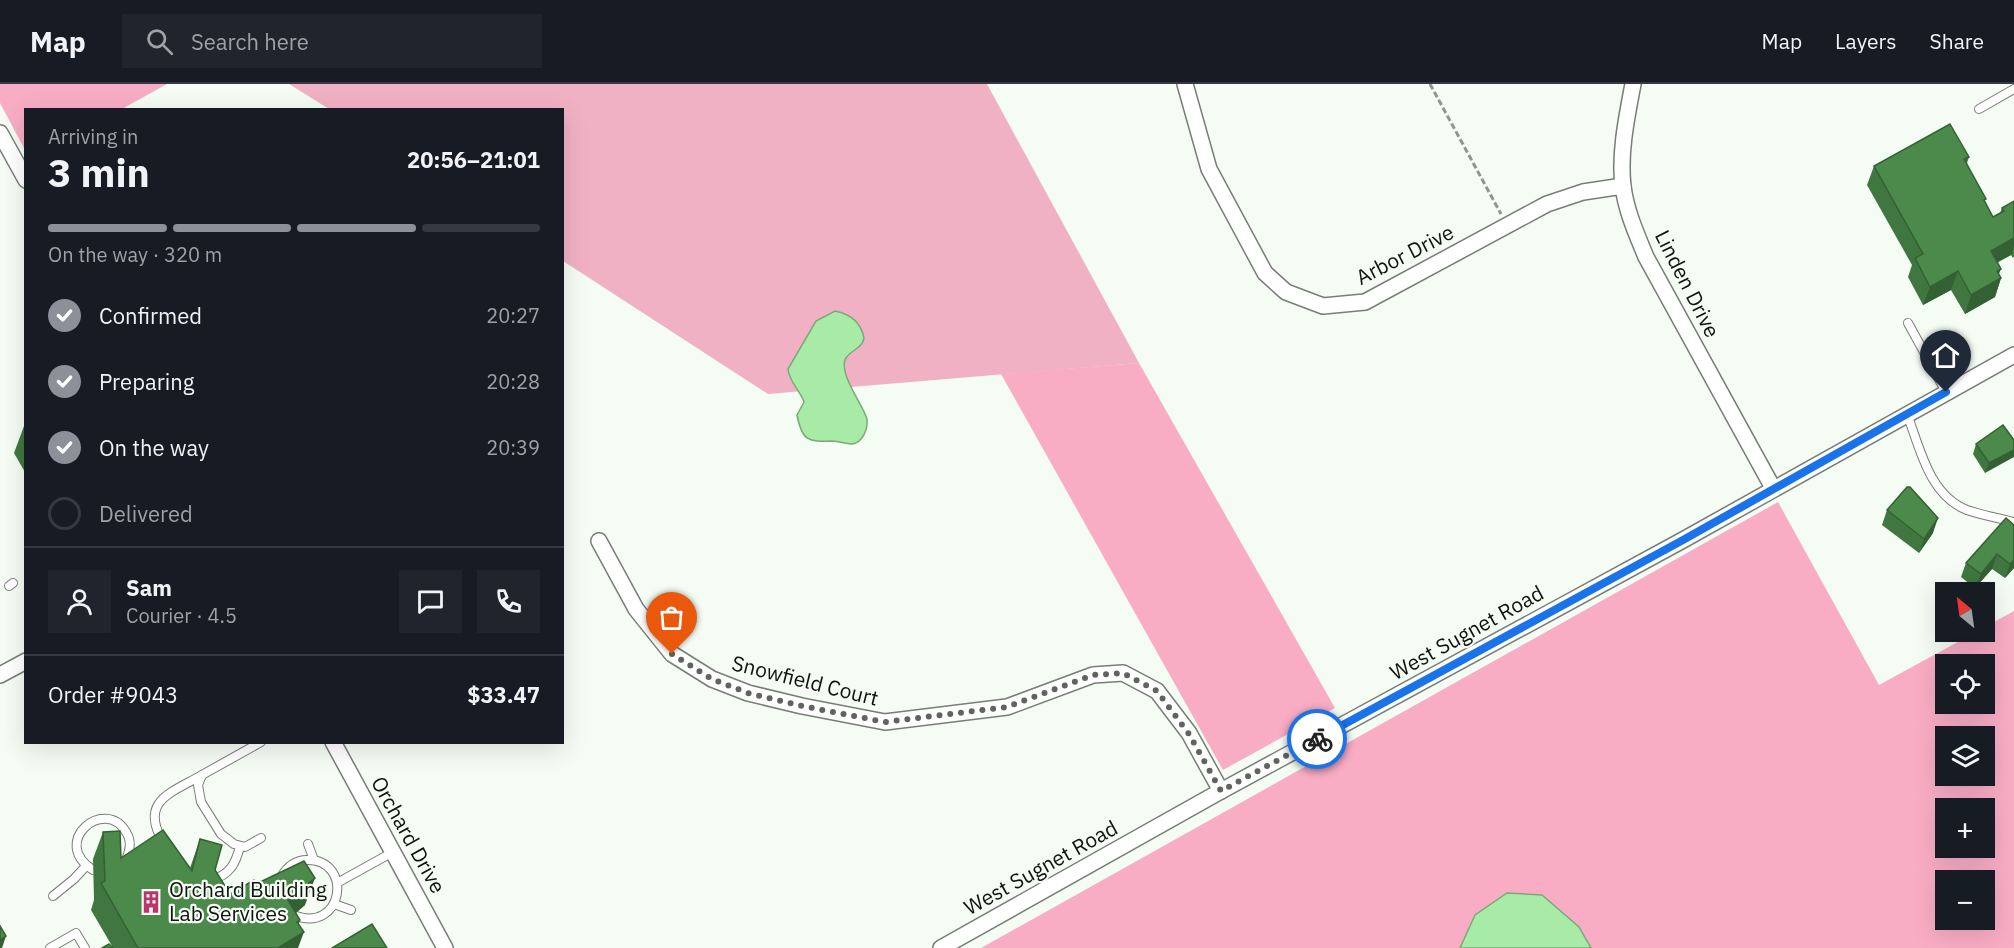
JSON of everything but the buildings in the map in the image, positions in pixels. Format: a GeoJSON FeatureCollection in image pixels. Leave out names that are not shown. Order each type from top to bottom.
{"type":"FeatureCollection","features":[{"type":"Feature","properties":{"kind":"street","name":"Arbor Drive"},"geometry":{"type":"LineString","coordinates":[[1185,84],[1209,169],[1265,273],[1286,292],[1323,306],[1365,302],[1547,204],[1583,192],[1623,186]]}},
{"type":"Feature","properties":{"kind":"street","name":"Linden Drive"},"geometry":{"type":"LineString","coordinates":[[1633,84],[1623,153],[1623,186],[1632,221],[1646,257],[1773,488]]}},
{"type":"Feature","properties":{"kind":"street"},"geometry":{"type":"LineString","coordinates":[[0,133],[24,176]]}},
{"type":"Feature","properties":{"kind":"street","name":"West Sugnet Road"},"geometry":{"type":"LineString","coordinates":[[941,948],[1221,791],[1683,540],[2014,355]]}},
{"type":"Feature","properties":{"kind":"street","name":"Snowfield Court"},"geometry":{"type":"LineString","coordinates":[[599,541],[636,609],[672,654],[712,679],[748,693],[885,722],[1007,707],[1093,675],[1123,673],[1157,691],[1189,734],[1221,791]]}},
{"type":"Feature","properties":{"kind":"street"},"geometry":{"type":"LineString","coordinates":[[0,675],[24,662]]}},
{"type":"Feature","properties":{"kind":"street","name":"Orchard Drive"},"geometry":{"type":"LineString","coordinates":[[334,744],[445,948]]}},
{"type":"Feature","properties":{"kind":"lane"},"geometry":{"type":"LineString","coordinates":[[1979,109],[2014,89]]}},
{"type":"Feature","properties":{"kind":"lane"},"geometry":{"type":"LineString","coordinates":[[1908,322],[1946,392]]}},
{"type":"Feature","properties":{"kind":"lane"},"geometry":{"type":"LineString","coordinates":[[1907,414],[1928,470],[1938,488],[1968,510],[2013,522]]}},
{"type":"Feature","properties":{"kind":"lane"},"geometry":{"type":"LineString","coordinates":[[167,849],[155,827],[153,816],[163,797],[257,744]]}},
{"type":"Feature","properties":{"kind":"lane"},"geometry":{"type":"LineString","coordinates":[[202,775],[198,785],[201,802],[221,834],[234,844],[245,847],[261,838]]}},
{"type":"Feature","properties":{"kind":"lane"},"geometry":{"type":"LineString","coordinates":[[53,896],[89,868],[77,851],[79,834],[92,821],[100,819],[117,823],[129,836],[129,853],[119,867]]}},
{"type":"Feature","properties":{"kind":"lane"},"geometry":{"type":"LineString","coordinates":[[308,843],[314,860]]}},
{"type":"Feature","properties":{"kind":"lane"},"geometry":{"type":"LineString","coordinates":[[210,880],[219,878],[231,870],[240,846]]}},
{"type":"Feature","properties":{"kind":"lane"},"geometry":{"type":"LineString","coordinates":[[337,883],[393,852]]}},
{"type":"Feature","properties":{"kind":"lane"},"geometry":{"type":"LineString","coordinates":[[279,885],[287,868],[295,862],[304,860],[314,860],[329,868],[337,883],[338,890],[334,904],[320,916],[311,919],[293,915]]}},
{"type":"Feature","properties":{"kind":"lane"},"geometry":{"type":"LineString","coordinates":[[334,904],[351,910]]}},
{"type":"Feature","properties":{"kind":"lane"},"geometry":{"type":"LineString","coordinates":[[50,948],[76,933],[85,948]]}},
{"type":"Feature","properties":{"kind":"path"},"geometry":{"type":"LineString","coordinates":[[1430,84],[1508,226]]}},
{"type":"Feature","properties":{"kind":"shaded area"},"geometry":{"type":"Polygon","coordinates":[[[0,84],[167,84],[124,108],[24,108],[24,148],[0,103],[0,84]]]}},
{"type":"Feature","properties":{"kind":"shaded area"},"geometry":{"type":"Polygon","coordinates":[[[289,84],[987,84],[1139,363],[768,394],[564,262],[564,108],[327,108],[289,84]]]}},
{"type":"Feature","properties":{"kind":"shaded area"},"geometry":{"type":"Polygon","coordinates":[[[835,311],[854,320],[860,327],[864,338],[846,358],[844,364],[848,379],[867,419],[866,431],[862,438],[851,444],[817,441],[804,435],[797,415],[804,402],[790,378],[788,369],[816,321],[835,311]]]}},
{"type":"Feature","properties":{"kind":"shaded area"},"geometry":{"type":"Polygon","coordinates":[[[1139,363],[1335,708],[1223,770],[1001,374],[1139,363]]]}},
{"type":"Feature","properties":{"kind":"shaded area"},"geometry":{"type":"Polygon","coordinates":[[[1778,502],[1879,685],[1935,654],[1935,714],[1995,714],[1995,654],[1936,654],[1958,642],[1995,642],[1995,621],[2014,611],[2014,948],[981,948],[1778,502]]]}},
{"type":"Feature","properties":{"kind":"shaded area"},"geometry":{"type":"Polygon","coordinates":[[[1507,893],[1542,895],[1579,927],[1591,948],[1460,948],[1475,915],[1507,893]]]}},
{"type":"Feature","properties":{"kind":"way so far"},"geometry":{"type":"LineString","coordinates":[[672,654],[712,679],[748,693],[885,722],[1007,707],[1093,675],[1123,673],[1157,691],[1189,734],[1221,791],[1317,739]]}},
{"type":"Feature","properties":{"kind":"place","name":"Orchard Building Lab Services"},"geometry":{"type":"Point","coordinates":[151,902]}},
{"type":"Feature","properties":{"kind":"route"},"geometry":{"type":"LineString","coordinates":[[1317,739],[1683,540],[1946,392]]}}]}
